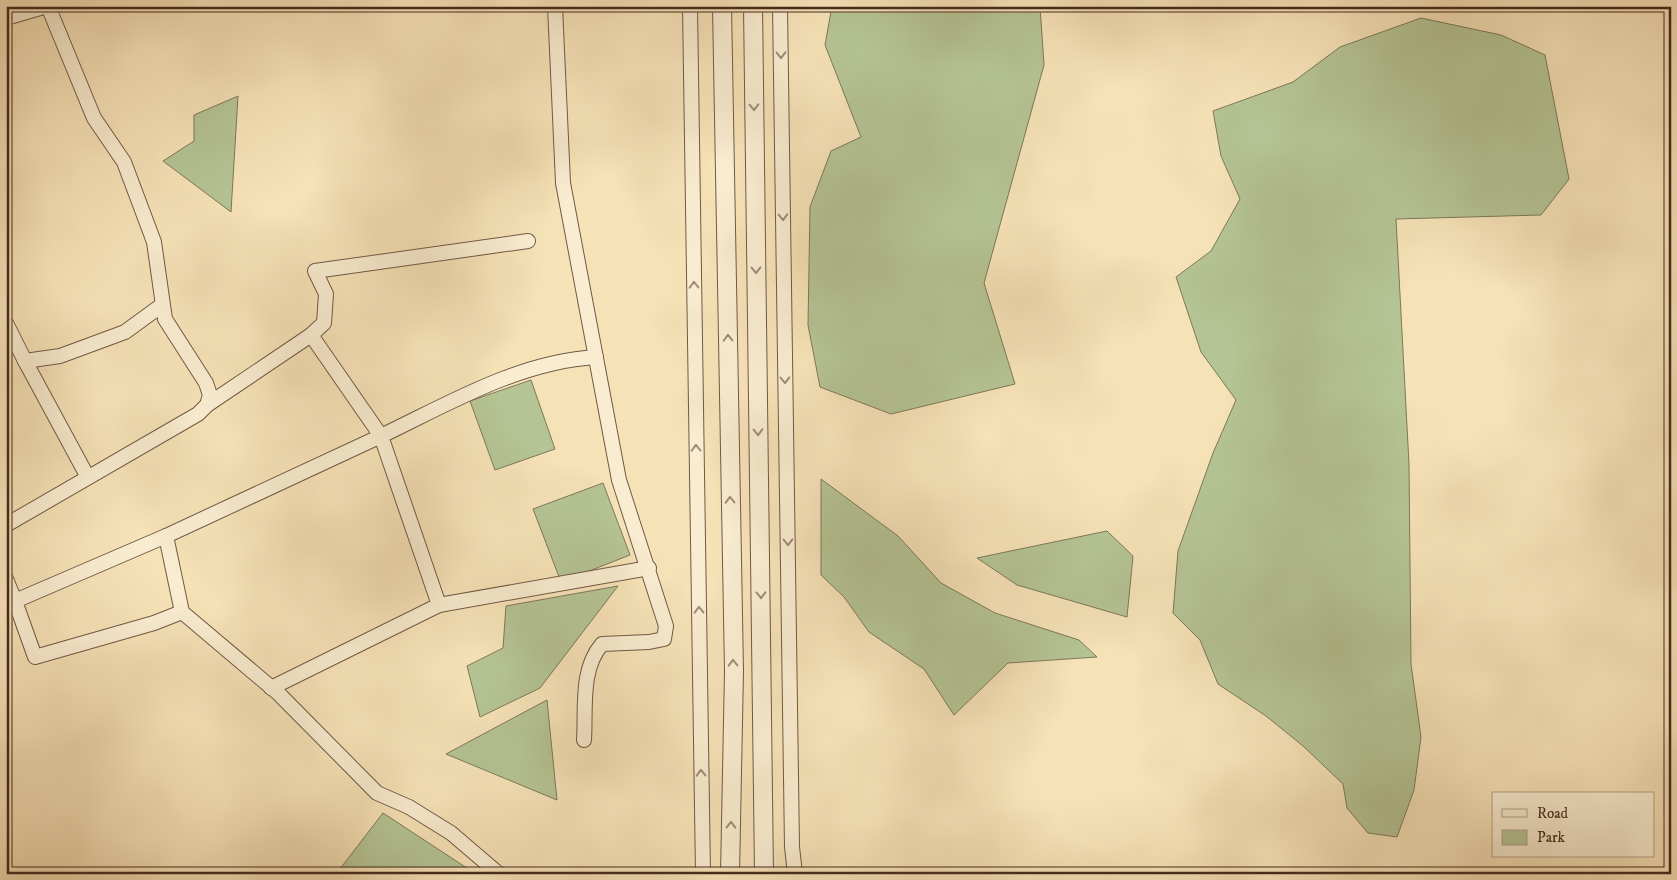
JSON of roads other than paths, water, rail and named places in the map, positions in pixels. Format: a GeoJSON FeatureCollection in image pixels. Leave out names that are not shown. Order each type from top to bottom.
{"type":"FeatureCollection","features":[{"type":"Feature","properties":{"kind":"street"},"geometry":{"type":"LineString","coordinates":[[6,18],[48,6],[94,118],[120,154],[154,242],[161,280],[162,305],[165,319],[206,383],[210,395],[207,405]]}},
{"type":"Feature","properties":{"kind":"street"},"geometry":{"type":"LineString","coordinates":[[556,6],[563,183],[619,480],[649,568],[666,626],[664,639],[649,642],[602,644],[595,651],[588,667],[584,740]]}},
{"type":"Feature","properties":{"kind":"street"},"geometry":{"type":"LineString","coordinates":[[690,6],[703,874]]}},
{"type":"Feature","properties":{"kind":"street"},"geometry":{"type":"LineString","coordinates":[[722,6],[734,671],[730,874]]}},
{"type":"Feature","properties":{"kind":"street"},"geometry":{"type":"LineString","coordinates":[[753,6],[764,874]]}},
{"type":"Feature","properties":{"kind":"street"},"geometry":{"type":"LineString","coordinates":[[780,6],[792,846],[795,874]]}},
{"type":"Feature","properties":{"kind":"street"},"geometry":{"type":"LineString","coordinates":[[6,525],[198,414],[207,405],[311,335],[324,323],[326,294],[315,271],[528,241]]}},
{"type":"Feature","properties":{"kind":"street"},"geometry":{"type":"LineString","coordinates":[[25,361],[60,356],[125,332],[162,305]]}},
{"type":"Feature","properties":{"kind":"street"},"geometry":{"type":"LineString","coordinates":[[6,322],[85,472]]}},
{"type":"Feature","properties":{"kind":"street"},"geometry":{"type":"LineString","coordinates":[[311,335],[381,436],[439,605]]}},
{"type":"Feature","properties":{"kind":"street"},"geometry":{"type":"LineString","coordinates":[[11,603],[166,536],[507,376],[572,359],[596,357]]}},
{"type":"Feature","properties":{"kind":"street"},"geometry":{"type":"LineString","coordinates":[[166,536],[182,612],[271,688],[377,793],[409,808],[450,833],[498,874]]}},
{"type":"Feature","properties":{"kind":"street"},"geometry":{"type":"LineString","coordinates":[[271,688],[439,605],[649,568]]}},
{"type":"Feature","properties":{"kind":"street"},"geometry":{"type":"LineString","coordinates":[[6,579],[11,603],[35,657],[154,623],[182,612]]}}]}
